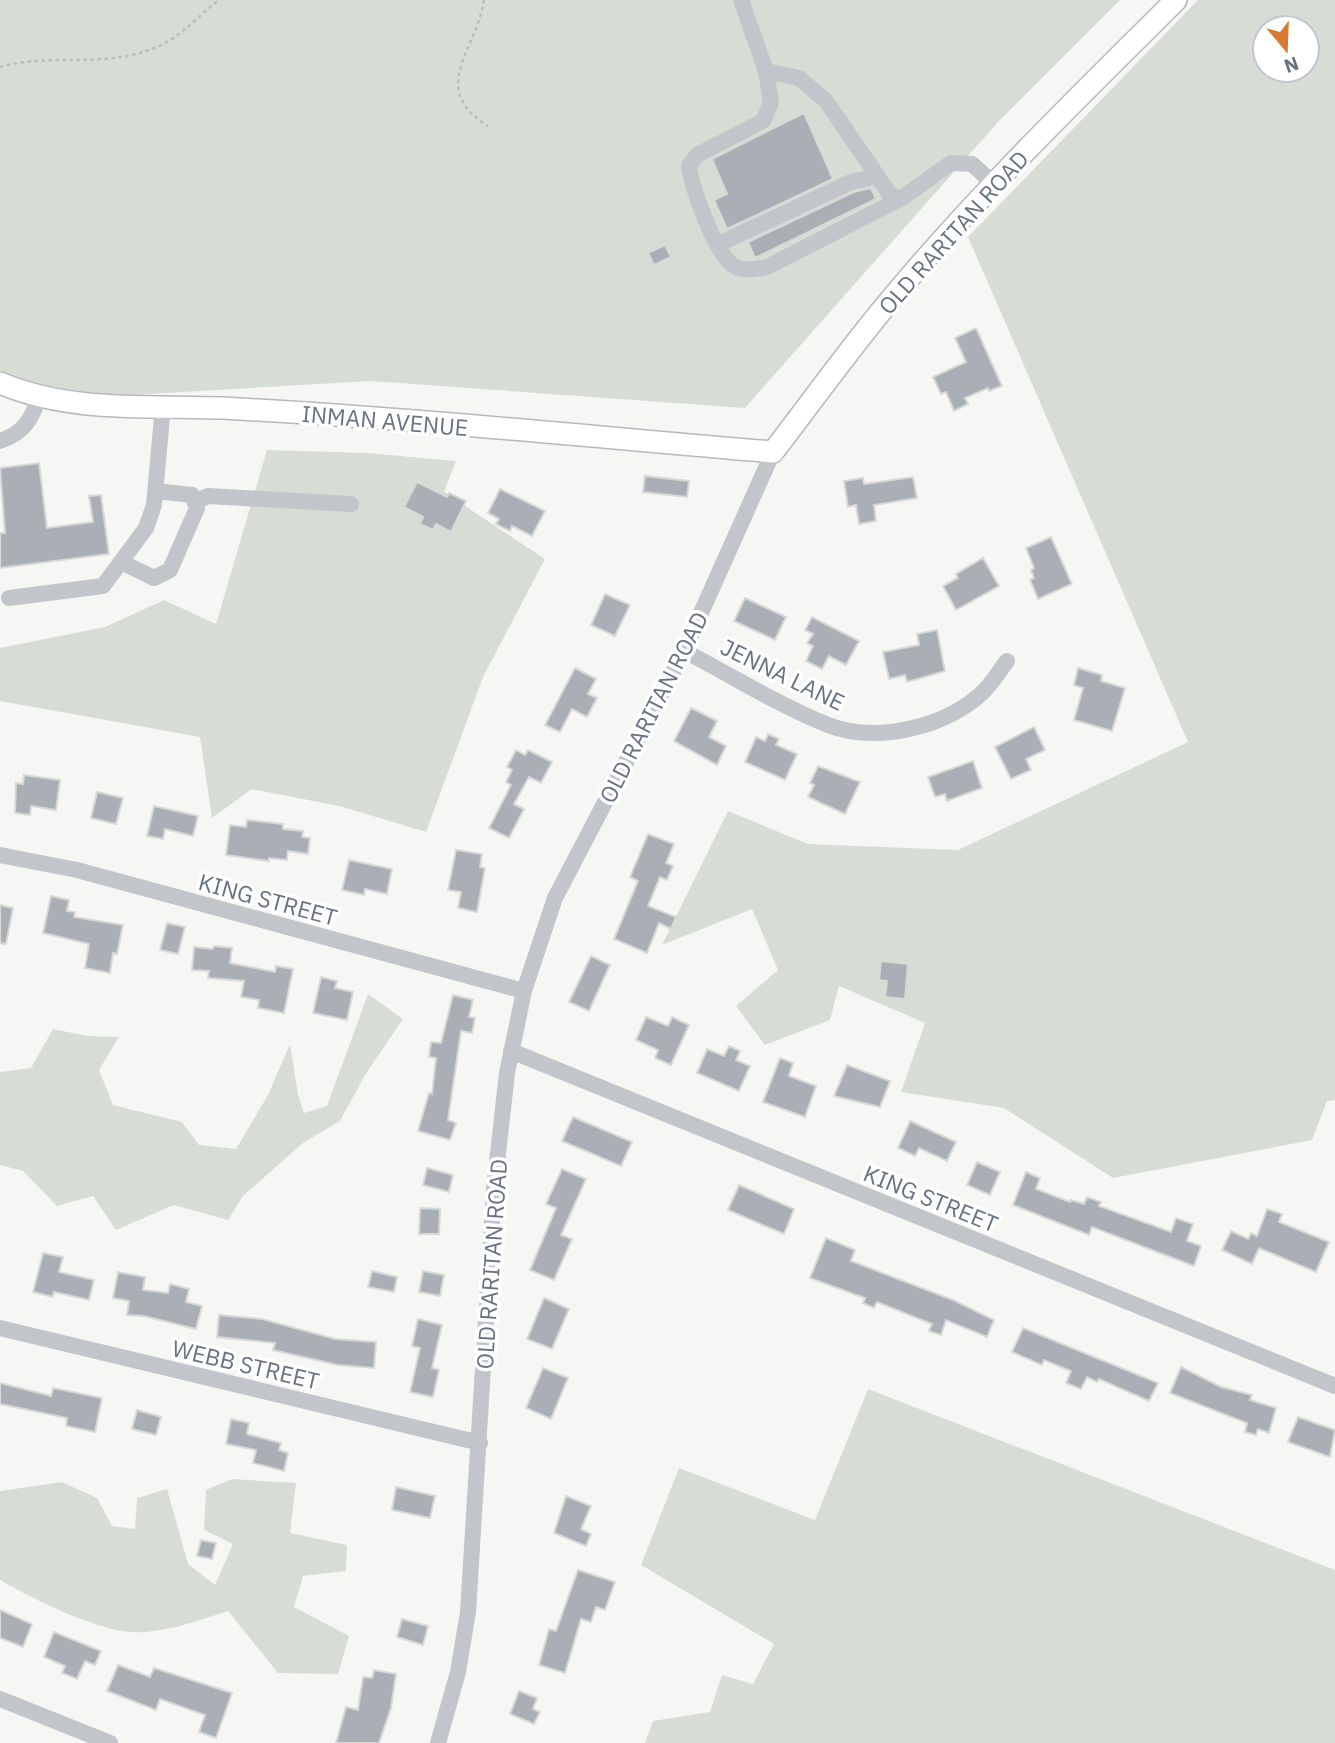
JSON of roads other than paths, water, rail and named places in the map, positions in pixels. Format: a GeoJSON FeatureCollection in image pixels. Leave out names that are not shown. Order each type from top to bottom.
{"type":"FeatureCollection","features":[{"type":"Feature","properties":{"kind":"main road","name":"OLD RARITAN ROAD"},"geometry":{"type":"LineString","coordinates":[[773,452],[883,309],[994,184],[1176,0]]}},
{"type":"Feature","properties":{"kind":"main road","name":"INMAN AVENUE"},"geometry":{"type":"LineString","coordinates":[[0,383],[39,395],[85,404],[240,408],[773,452]]}},
{"type":"Feature","properties":{"kind":"street"},"geometry":{"type":"LineString","coordinates":[[741,0],[766,71],[771,103],[763,121],[697,155],[689,166],[692,185],[719,244],[735,267],[750,270],[767,267],[902,198],[951,163],[972,164],[994,184]]}},
{"type":"Feature","properties":{"kind":"street"},"geometry":{"type":"LineString","coordinates":[[766,71],[799,78],[826,101],[891,196],[902,198]]}},
{"type":"Feature","properties":{"kind":"street"},"geometry":{"type":"LineString","coordinates":[[851,182],[863,155]]}},
{"type":"Feature","properties":{"kind":"street"},"geometry":{"type":"LineString","coordinates":[[719,244],[851,182],[878,176]]}},
{"type":"Feature","properties":{"kind":"street"},"geometry":{"type":"LineString","coordinates":[[0,441],[20,432],[33,418],[39,395]]}},
{"type":"Feature","properties":{"kind":"street"},"geometry":{"type":"LineString","coordinates":[[9,598],[103,586],[146,528],[156,491],[163,407]]}},
{"type":"Feature","properties":{"kind":"street","name":"OLD RARITAN ROAD"},"geometry":{"type":"LineString","coordinates":[[438,1743],[458,1672],[472,1564],[494,1189],[511,1051],[524,990],[555,898],[684,651],[773,452]]}},
{"type":"Feature","properties":{"kind":"street"},"geometry":{"type":"LineString","coordinates":[[121,562],[154,578],[170,570],[197,508],[192,495],[156,491]]}},
{"type":"Feature","properties":{"kind":"street"},"geometry":{"type":"LineString","coordinates":[[195,502],[208,496],[351,504]]}},
{"type":"Feature","properties":{"kind":"street","name":"JENNA LANE"},"geometry":{"type":"LineString","coordinates":[[684,651],[829,726],[874,732],[917,726],[958,710],[986,689],[1007,661]]}},
{"type":"Feature","properties":{"kind":"street","name":"KING STREET"},"geometry":{"type":"LineString","coordinates":[[0,856],[77,870],[524,990]]}},
{"type":"Feature","properties":{"kind":"street","name":"KING STREET"},"geometry":{"type":"LineString","coordinates":[[511,1051],[1335,1386]]}},
{"type":"Feature","properties":{"kind":"street","name":"WEBB STREET"},"geometry":{"type":"LineString","coordinates":[[0,1328],[481,1443]]}},
{"type":"Feature","properties":{"kind":"street"},"geometry":{"type":"LineString","coordinates":[[0,1699],[110,1743]]}}]}
